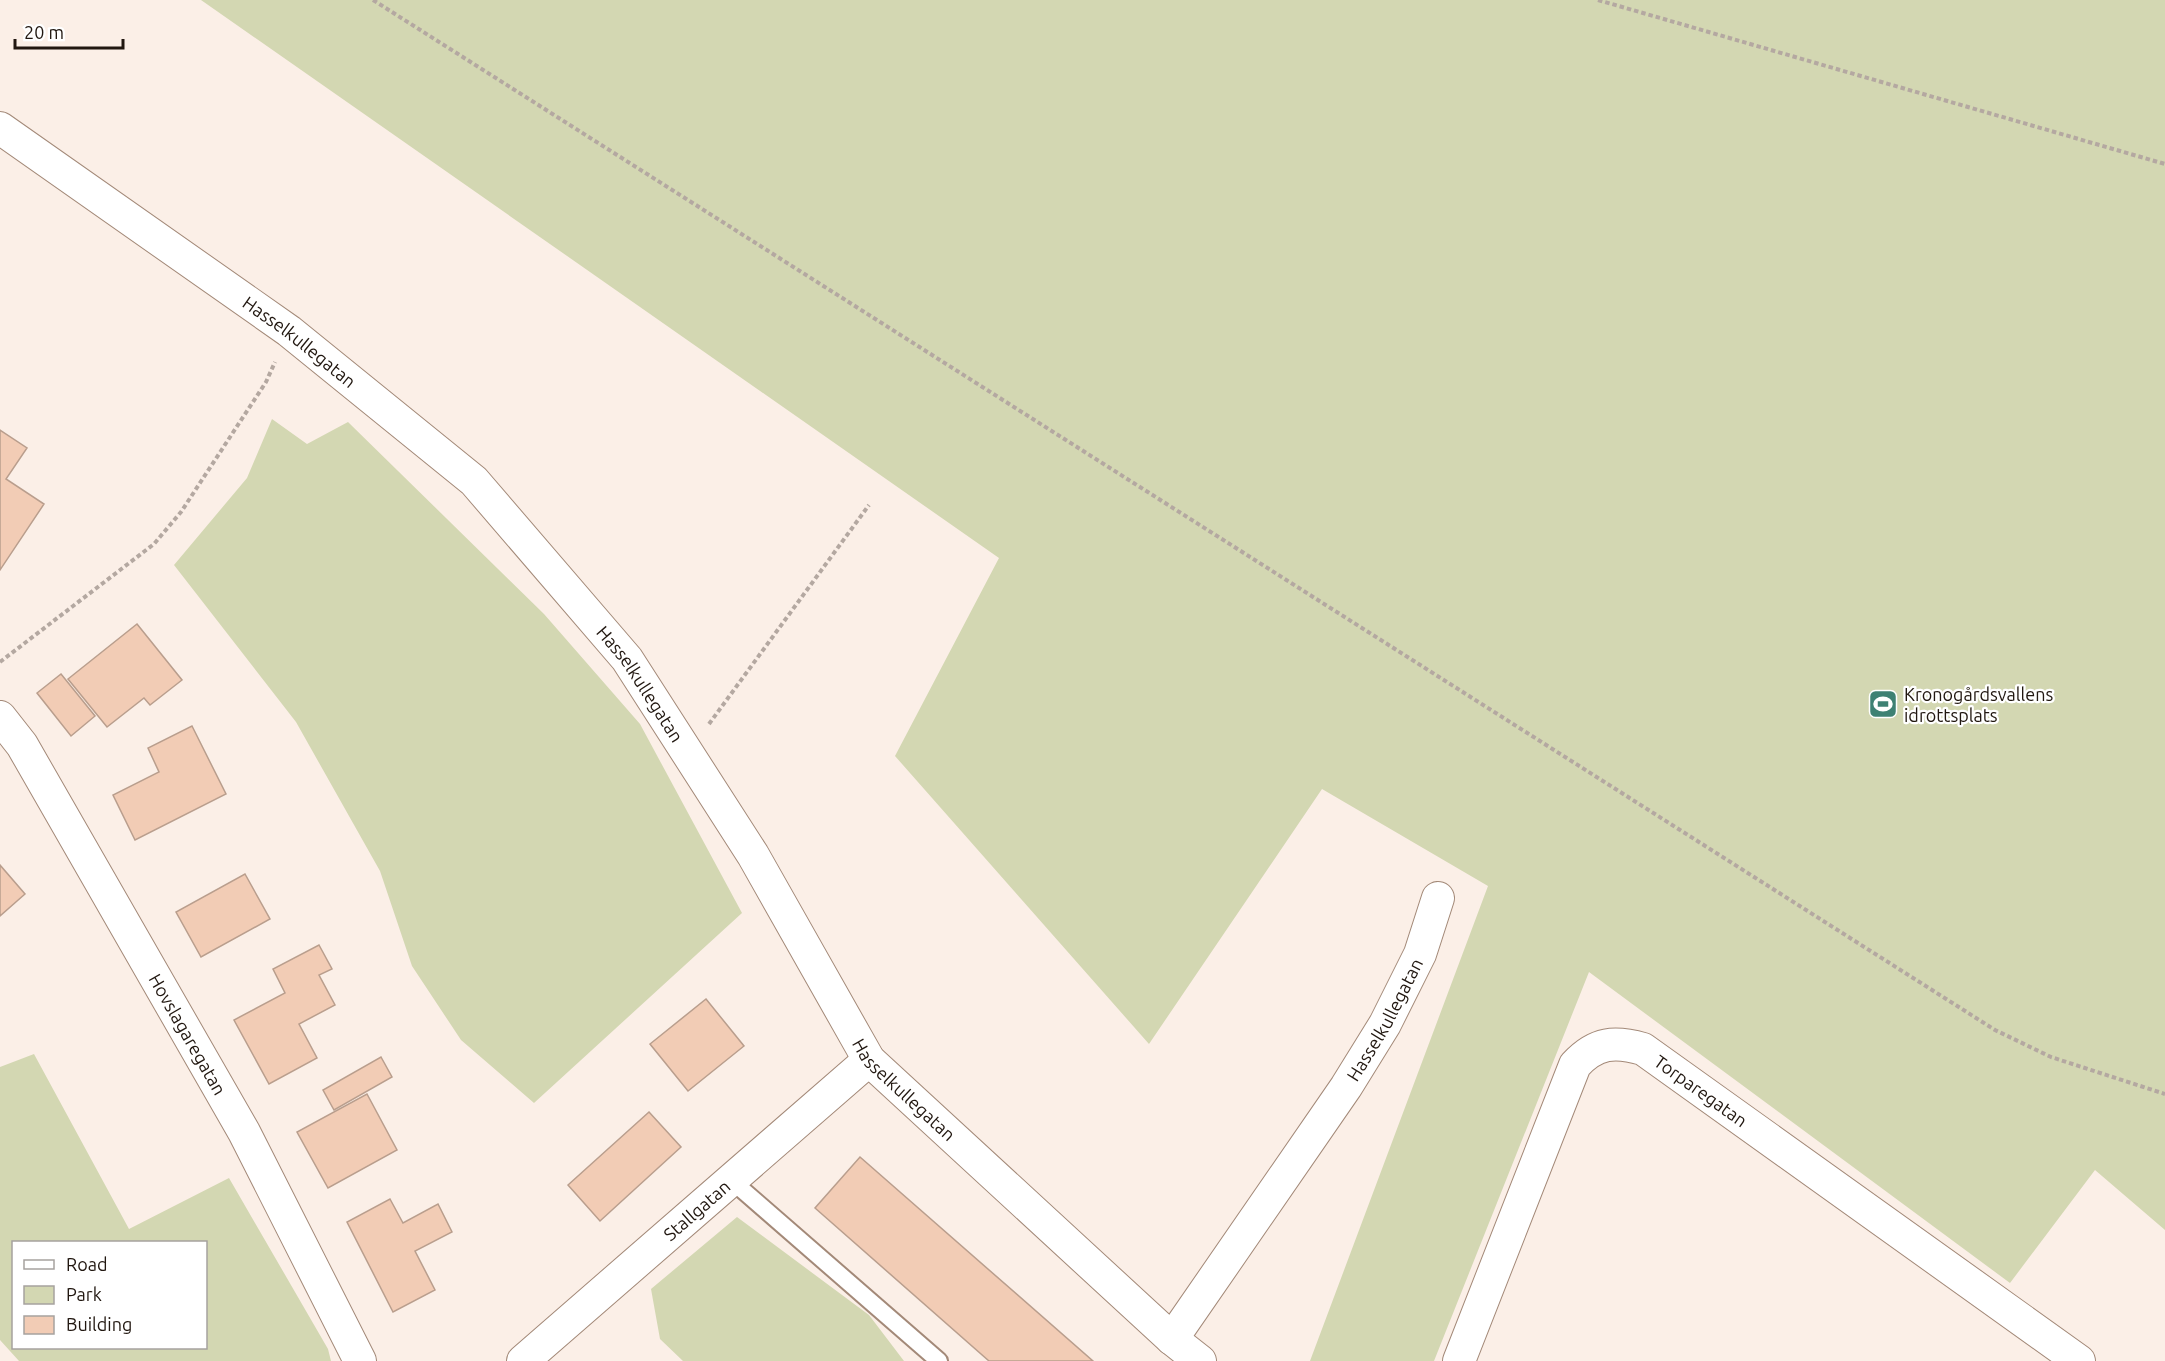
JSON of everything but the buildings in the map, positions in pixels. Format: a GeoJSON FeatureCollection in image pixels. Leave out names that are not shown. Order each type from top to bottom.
{"type":"FeatureCollection","features":[{"type":"Feature","properties":{"kind":"street","name":"Hasselkullegatan"},"geometry":{"type":"LineString","coordinates":[[0,128],[289,331],[474,481],[627,659],[753,855],[869,1060],[1172,1340],[1200,1361]]}},
{"type":"Feature","properties":{"kind":"street","name":"Hovslagaregatan"},"geometry":{"type":"LineString","coordinates":[[0,717],[22,745],[244,1132],[360,1361]]}},
{"type":"Feature","properties":{"kind":"street","name":"Hasselkullegatan"},"geometry":{"type":"LineString","coordinates":[[1172,1340],[1352,1078],[1384,1024],[1420,954],[1438,898]]}},
{"type":"Feature","properties":{"kind":"street","name":"Torparegatan"},"geometry":{"type":"LineString","coordinates":[[1459,1361],[1575,1065],[1584,1055],[1609,1043],[1623,1043],[1643,1049],[2079,1361]]}},
{"type":"Feature","properties":{"kind":"street","name":"Stallgatan"},"geometry":{"type":"LineString","coordinates":[[523,1361],[869,1060]]}},
{"type":"Feature","properties":{"kind":"lane"},"geometry":{"type":"LineString","coordinates":[[731,1180],[939,1361]]}},
{"type":"Feature","properties":{"kind":"path"},"geometry":{"type":"LineString","coordinates":[[373,0],[1995,1030],[2051,1057],[2165,1094]]}},
{"type":"Feature","properties":{"kind":"path"},"geometry":{"type":"LineString","coordinates":[[1598,0],[2165,164]]}},
{"type":"Feature","properties":{"kind":"path"},"geometry":{"type":"LineString","coordinates":[[0,662],[154,544],[181,512],[266,382],[289,331]]}},
{"type":"Feature","properties":{"kind":"path"},"geometry":{"type":"LineString","coordinates":[[688,754],[869,506]]}},
{"type":"Feature","properties":{"kind":"green space"},"geometry":{"type":"Polygon","coordinates":[[[201,0],[2165,0],[2165,1230],[2095,1170],[2010,1283],[1589,972],[1434,1361],[1310,1361],[1488,886],[1322,789],[1149,1044],[895,756],[999,558],[201,0]]]}},
{"type":"Feature","properties":{"kind":"green space"},"geometry":{"type":"Polygon","coordinates":[[[272,419],[307,444],[348,422],[544,614],[640,724],[742,913],[534,1103],[461,1040],[412,966],[380,871],[296,722],[174,565],[247,478],[272,419]]]}},
{"type":"Feature","properties":{"kind":"green space"},"geometry":{"type":"Polygon","coordinates":[[[34,1054],[129,1229],[229,1178],[328,1349],[331,1361],[19,1361],[0,1340],[0,1067],[34,1054]]]}},
{"type":"Feature","properties":{"kind":"green space"},"geometry":{"type":"Polygon","coordinates":[[[737,1217],[869,1315],[904,1361],[683,1361],[660,1339],[651,1289],[737,1217]]]}},
{"type":"Feature","properties":{"kind":"place","name":"Kronogårdsvallens idrottsplats"},"geometry":{"type":"Point","coordinates":[1883,704]}}]}
